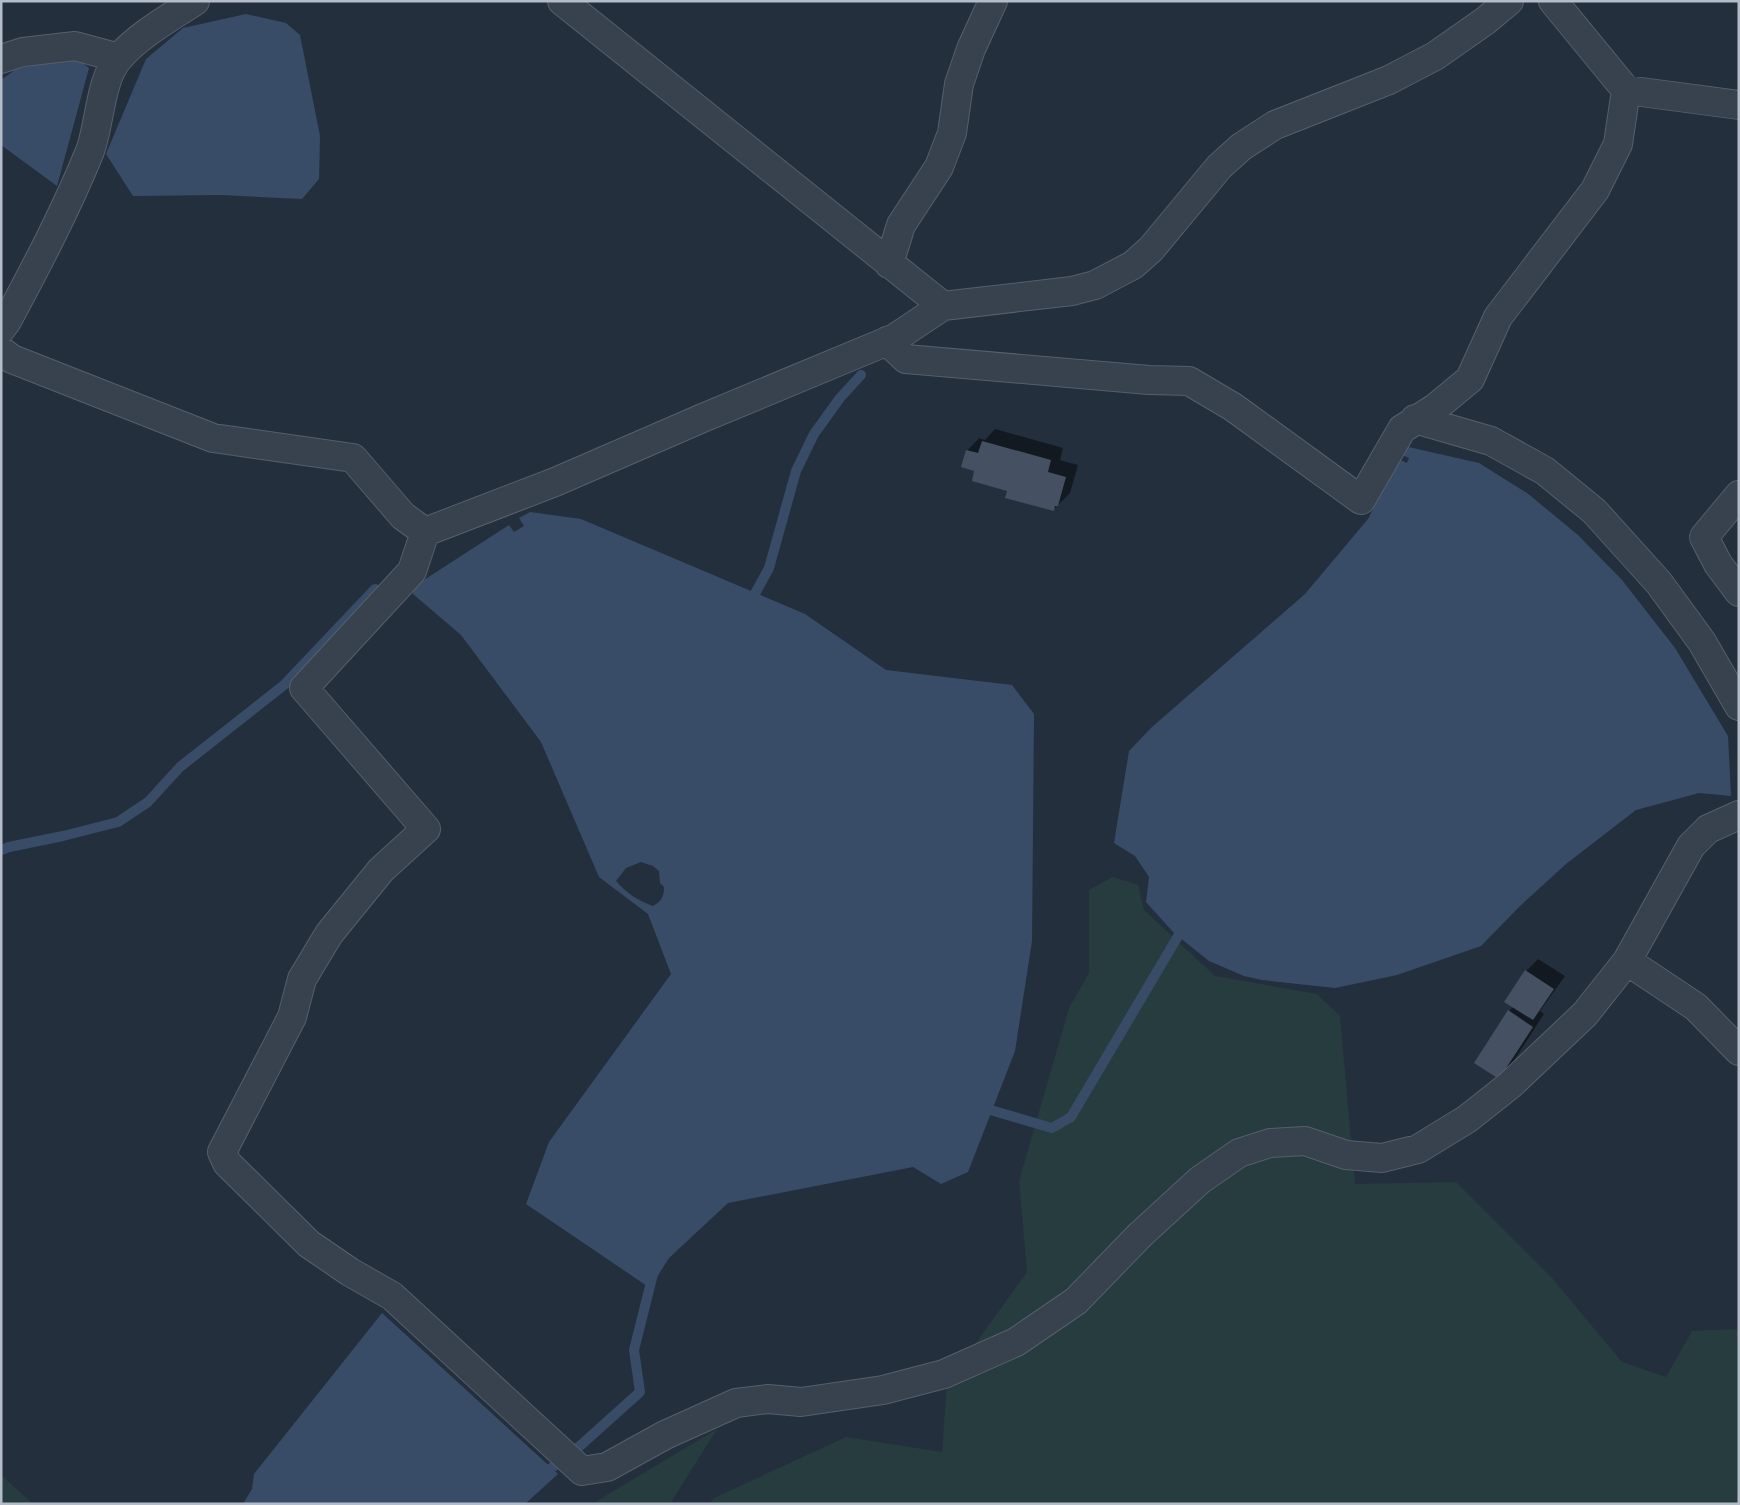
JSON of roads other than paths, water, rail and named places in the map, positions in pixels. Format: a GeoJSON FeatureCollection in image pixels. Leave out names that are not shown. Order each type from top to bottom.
{"type":"FeatureCollection","features":[{"type":"Feature","properties":{"kind":"street"},"geometry":{"type":"LineString","coordinates":[[1,329],[52,236],[87,157],[110,72],[119,58],[145,36],[195,1]]}},
{"type":"Feature","properties":{"kind":"street"},"geometry":{"type":"LineString","coordinates":[[562,1],[943,306]]}},
{"type":"Feature","properties":{"kind":"street"},"geometry":{"type":"LineString","coordinates":[[889,264],[901,225],[939,168],[952,133],[959,84],[971,49],[993,1]]}},
{"type":"Feature","properties":{"kind":"street"},"geometry":{"type":"LineString","coordinates":[[425,532],[556,482],[705,417],[895,338],[943,306],[1072,291],[1095,285],[1133,265],[1151,249],[1219,168],[1241,147],[1275,125],[1389,80],[1435,56],[1485,21],[1508,1]]}},
{"type":"Feature","properties":{"kind":"street"},"geometry":{"type":"LineString","coordinates":[[1553,1],[1626,90],[1739,105]]}},
{"type":"Feature","properties":{"kind":"street"},"geometry":{"type":"LineString","coordinates":[[1,59],[23,52],[74,46],[119,58]]}},
{"type":"Feature","properties":{"kind":"street"},"geometry":{"type":"LineString","coordinates":[[887,341],[906,358],[1140,379],[1189,380],[1233,407],[1361,500],[1402,428],[1434,408],[1470,379],[1498,317],[1595,190],[1618,144],[1626,90]]}},
{"type":"Feature","properties":{"kind":"street"},"geometry":{"type":"LineString","coordinates":[[1,351],[12,359],[213,438],[353,458],[403,516],[425,532]]}},
{"type":"Feature","properties":{"kind":"street"},"geometry":{"type":"LineString","coordinates":[[1415,419],[1491,441],[1545,471],[1594,511],[1675,605],[1702,642],[1739,706]]}},
{"type":"Feature","properties":{"kind":"street"},"geometry":{"type":"LineString","coordinates":[[1739,495],[1704,538],[1718,564],[1739,592]]}},
{"type":"Feature","properties":{"kind":"street"},"geometry":{"type":"LineString","coordinates":[[425,532],[412,571],[304,688],[426,829],[381,870],[328,934],[302,979],[292,1018],[222,1152],[227,1163],[309,1244],[350,1272],[392,1296],[582,1471],[607,1467],[665,1436],[736,1403],[768,1399],[800,1402],[883,1390],[944,1374],[1016,1342],[1076,1301],[1140,1235],[1200,1180],[1239,1152],[1270,1143],[1305,1141],[1346,1155],[1382,1158],[1418,1149],[1466,1119],[1510,1085],[1585,1014],[1627,961],[1691,846],[1708,829],[1739,815]]}},
{"type":"Feature","properties":{"kind":"street"},"geometry":{"type":"LineString","coordinates":[[1627,961],[1696,1007],[1739,1051]]}},
{"type":"Feature","properties":{"kind":"water"},"geometry":{"type":"Polygon","coordinates":[[[246,14],[286,23],[300,35],[320,136],[319,179],[302,199],[220,195],[133,196],[106,154],[146,59],[183,28],[246,14]]]}},
{"type":"Feature","properties":{"kind":"water"},"geometry":{"type":"Polygon","coordinates":[[[76,57],[89,68],[57,186],[1,145],[1,80],[15,70],[48,61],[76,57]]]}},
{"type":"Feature","properties":{"kind":"water"},"geometry":{"type":"Polygon","coordinates":[[[1404,446],[1479,463],[1527,493],[1578,535],[1622,580],[1675,648],[1728,736],[1731,796],[1699,793],[1636,810],[1566,864],[1520,906],[1481,946],[1397,975],[1335,988],[1262,980],[1244,976],[1209,961],[1174,933],[1146,902],[1149,877],[1135,856],[1114,843],[1129,751],[1152,727],[1305,594],[1368,519],[1398,459],[1407,463],[1409,458],[1400,454],[1404,446]]]}},
{"type":"Feature","properties":{"kind":"water"},"geometry":{"type":"Polygon","coordinates":[[[530,512],[581,519],[805,614],[886,670],[1012,685],[1034,714],[1032,941],[1015,1051],[968,1172],[941,1184],[913,1167],[728,1203],[669,1258],[650,1288],[526,1204],[549,1142],[671,974],[648,914],[599,877],[541,742],[461,635],[413,594],[413,587],[509,525],[514,532],[524,526],[519,518],[530,512]],[[641,862],[626,868],[616,881],[633,896],[653,906],[662,898],[664,887],[660,883],[659,871],[653,866],[641,862]]]}},
{"type":"Feature","properties":{"kind":"water"},"geometry":{"type":"Polygon","coordinates":[[[382,1313],[558,1474],[525,1504],[243,1504],[252,1489],[254,1474],[382,1313]]]}},
{"type":"Feature","properties":{"kind":"waterway"},"geometry":{"type":"LineString","coordinates":[[751,601],[769,568],[796,471],[814,434],[840,398],[861,375]]}},
{"type":"Feature","properties":{"kind":"waterway"},"geometry":{"type":"LineString","coordinates":[[1,850],[118,822],[148,802],[180,767],[284,685],[375,589]]}},
{"type":"Feature","properties":{"kind":"waterway"},"geometry":{"type":"LineString","coordinates":[[980,1107],[1052,1128],[1071,1117],[1184,926]]}},
{"type":"Feature","properties":{"kind":"waterway"},"geometry":{"type":"LineString","coordinates":[[541,1476],[581,1445],[640,1392],[634,1350],[653,1274]]}}]}
